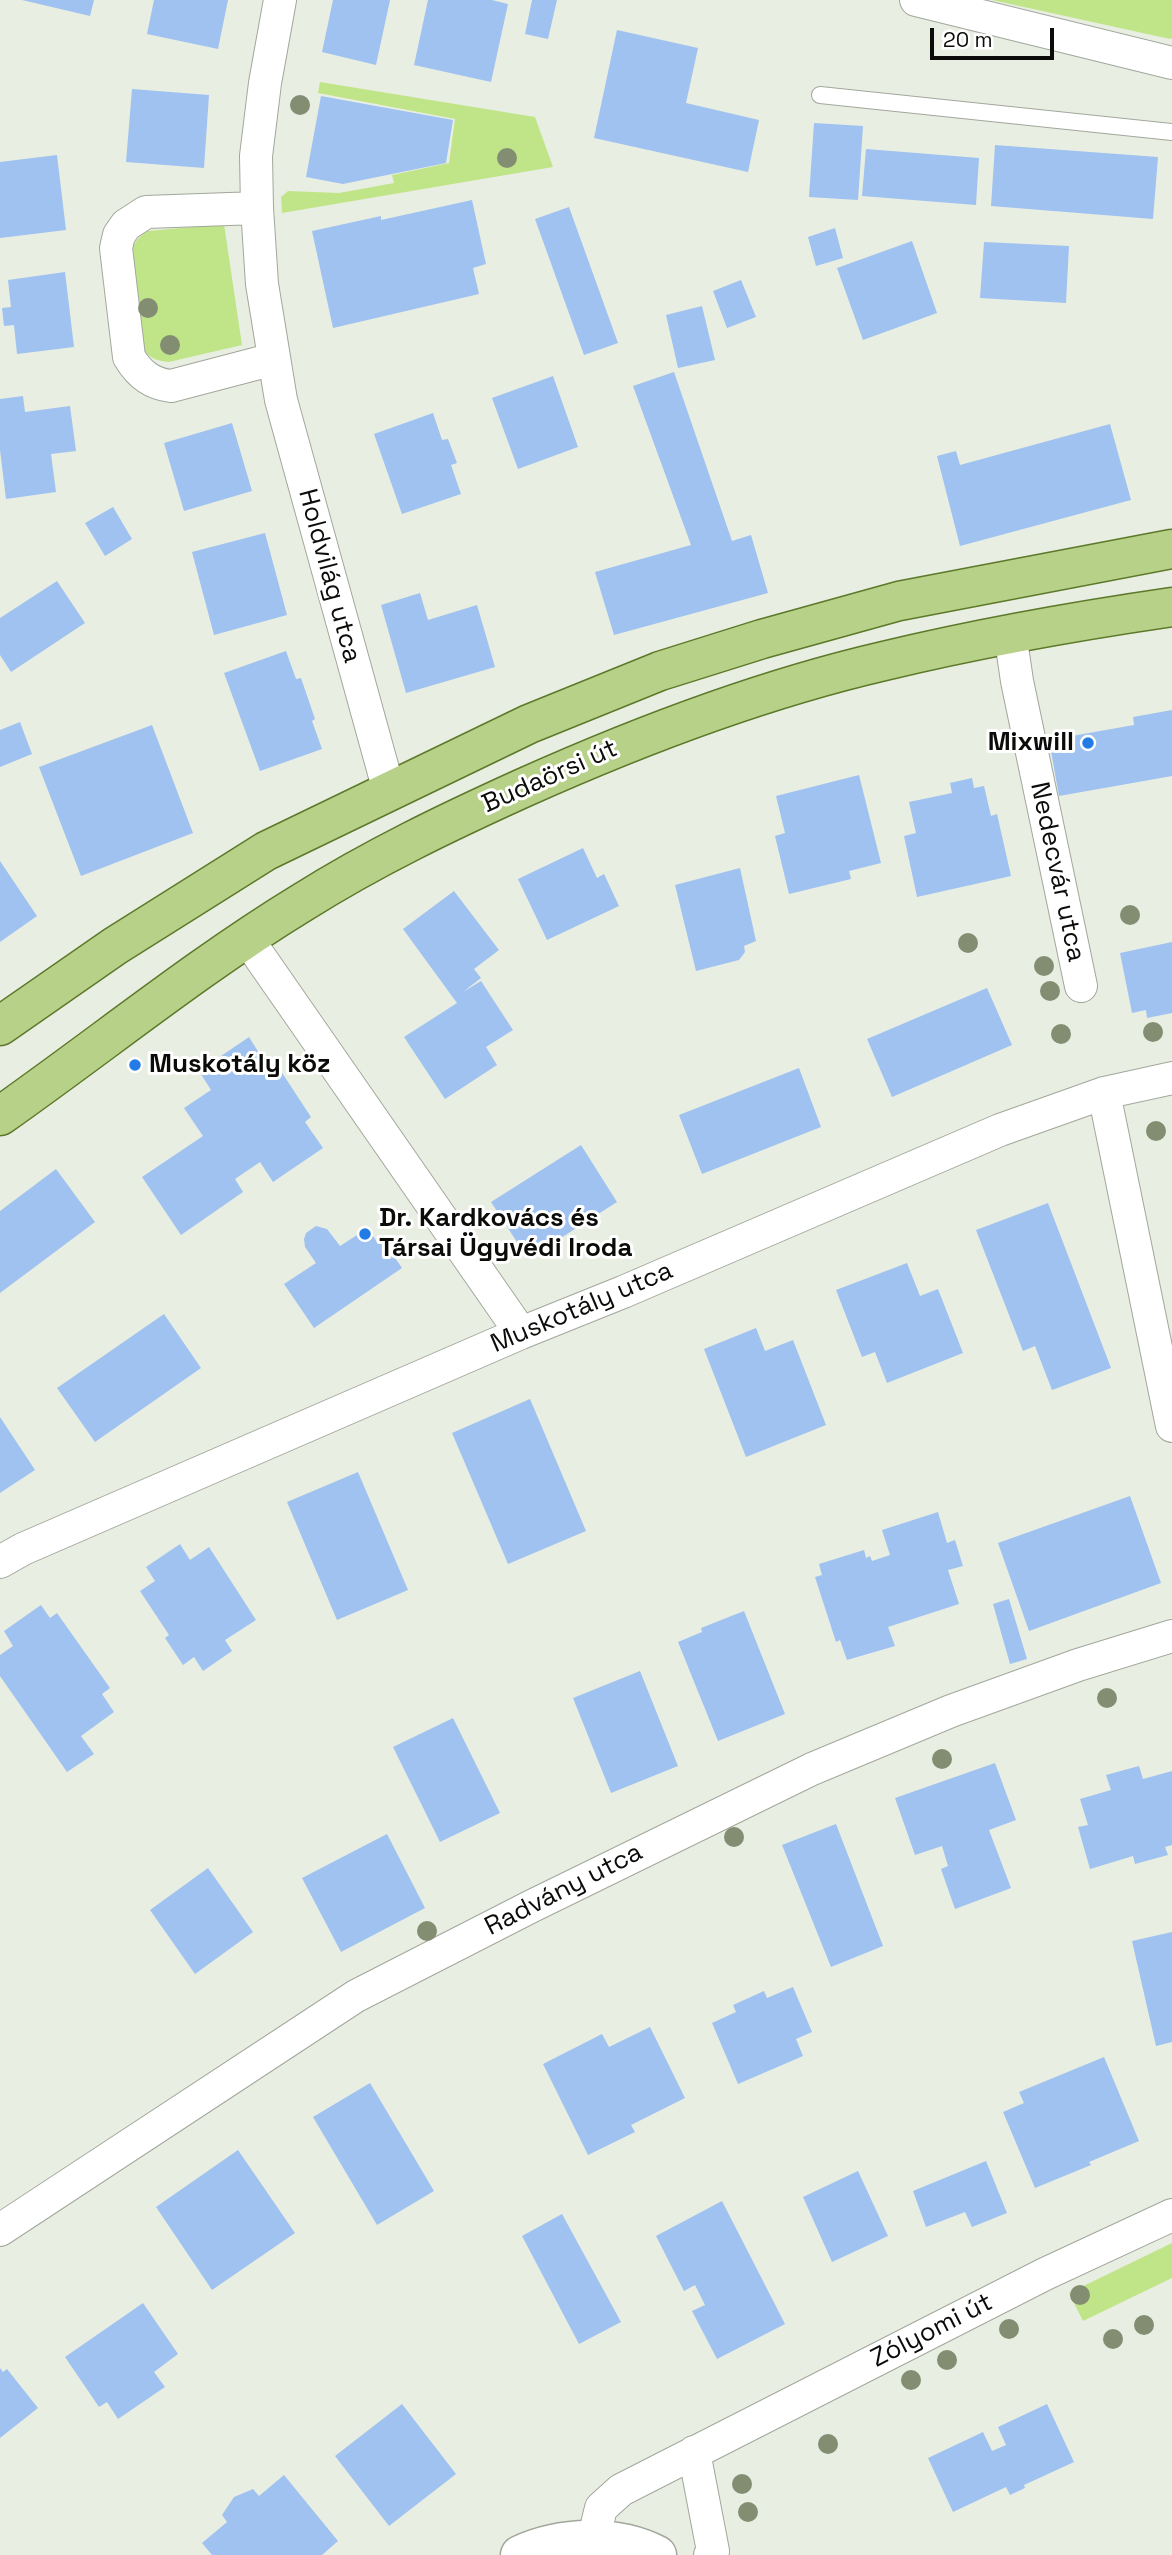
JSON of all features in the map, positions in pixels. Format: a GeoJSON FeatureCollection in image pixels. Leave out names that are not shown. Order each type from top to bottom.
{"type":"FeatureCollection","features":[{"type":"Feature","properties":{"kind":"main road","name":"Budaörsi út"},"geometry":{"type":"LineString","coordinates":[[0,1026],[115,946],[266,851],[529,724],[660,671],[899,601],[1172,550]]}},
{"type":"Feature","properties":{"kind":"main road","name":"Budaörsi út"},"geometry":{"type":"LineString","coordinates":[[0,1116],[246,937],[307,899],[397,848],[602,752],[709,712],[882,661],[1010,634],[1172,607]]}},
{"type":"Feature","properties":{"kind":"street","name":"Holdvilág utca"},"geometry":{"type":"LineString","coordinates":[[280,0],[265,83],[256,156],[262,284],[281,400],[389,791]]}},
{"type":"Feature","properties":{"kind":"street"},"geometry":{"type":"LineString","coordinates":[[916,0],[1172,63]]}},
{"type":"Feature","properties":{"kind":"street"},"geometry":{"type":"LineString","coordinates":[[257,208],[146,212],[126,225],[119,235],[116,248],[129,356],[136,368],[156,385],[171,386],[274,359]]}},
{"type":"Feature","properties":{"kind":"street","name":"Nedecvár utca"},"geometry":{"type":"LineString","coordinates":[[1010,634],[1017,681],[1081,986]]}},
{"type":"Feature","properties":{"kind":"street"},"geometry":{"type":"LineString","coordinates":[[246,937],[521,1333]]}},
{"type":"Feature","properties":{"kind":"street","name":"Muskotály utca"},"geometry":{"type":"LineString","coordinates":[[0,1562],[23,1549],[174,1482],[1000,1130],[1104,1093],[1172,1078]]}},
{"type":"Feature","properties":{"kind":"street"},"geometry":{"type":"LineString","coordinates":[[1104,1093],[1172,1426]]}},
{"type":"Feature","properties":{"kind":"street","name":"Radvány utca"},"geometry":{"type":"LineString","coordinates":[[0,2230],[356,1996],[532,1906],[811,1769],[963,1706],[1078,1665],[1172,1636]]}},
{"type":"Feature","properties":{"kind":"street","name":"Zólyomi út"},"geometry":{"type":"LineString","coordinates":[[593,2541],[601,2508],[621,2490],[1045,2274],[1172,2215]]}},
{"type":"Feature","properties":{"kind":"street"},"geometry":{"type":"LineString","coordinates":[[694,2452],[709,2520],[713,2551],[710,2555]]}},
{"type":"Feature","properties":{"kind":"street"},"geometry":{"type":"LineString","coordinates":[[520,2555],[539,2546],[593,2541],[633,2545],[657,2555]]}},
{"type":"Feature","properties":{"kind":"lane"},"geometry":{"type":"LineString","coordinates":[[820,95],[1172,132]]}},
{"type":"Feature","properties":{"kind":"green space"},"geometry":{"type":"Polygon","coordinates":[[[992,0],[1172,0],[1172,38],[1170,39],[992,0]]]}},
{"type":"Feature","properties":{"kind":"green space"},"geometry":{"type":"Polygon","coordinates":[[[320,82],[535,117],[553,167],[282,213],[281,197],[288,191],[339,193],[394,183],[392,175],[449,163],[455,119],[318,93],[320,82]]]}},
{"type":"Feature","properties":{"kind":"green space"},"geometry":{"type":"Polygon","coordinates":[[[224,224],[242,345],[169,362],[154,358],[142,348],[130,256],[134,244],[148,231],[224,224]]]}},
{"type":"Feature","properties":{"kind":"green space"},"geometry":{"type":"Polygon","coordinates":[[[1172,2243],[1172,2278],[1083,2321],[1069,2293],[1172,2243]]]}},
{"type":"Feature","properties":{"kind":"building"},"geometry":{"type":"Polygon","coordinates":[[[22,0],[94,0],[90,16],[22,0]]]}},
{"type":"Feature","properties":{"kind":"building"},"geometry":{"type":"Polygon","coordinates":[[[154,0],[228,0],[218,49],[147,34],[154,0]]]}},
{"type":"Feature","properties":{"kind":"building"},"geometry":{"type":"Polygon","coordinates":[[[333,0],[390,0],[376,65],[322,52],[333,0]]]}},
{"type":"Feature","properties":{"kind":"building"},"geometry":{"type":"Polygon","coordinates":[[[428,0],[492,0],[508,4],[491,82],[414,65],[428,0]]]}},
{"type":"Feature","properties":{"kind":"building"},"geometry":{"type":"Polygon","coordinates":[[[532,0],[557,0],[548,39],[525,34],[532,0]]]}},
{"type":"Feature","properties":{"kind":"building"},"geometry":{"type":"Polygon","coordinates":[[[617,30],[698,48],[686,103],[759,120],[748,172],[594,138],[617,30]]]}},
{"type":"Feature","properties":{"kind":"building"},"geometry":{"type":"Polygon","coordinates":[[[132,89],[209,95],[204,168],[126,162],[132,89]]]}},
{"type":"Feature","properties":{"kind":"building"},"geometry":{"type":"Polygon","coordinates":[[[321,96],[453,120],[446,163],[343,184],[306,177],[321,96]]]}},
{"type":"Feature","properties":{"kind":"building"},"geometry":{"type":"Polygon","coordinates":[[[814,123],[863,126],[858,200],[809,197],[814,123]]]}},
{"type":"Feature","properties":{"kind":"building"},"geometry":{"type":"Polygon","coordinates":[[[995,145],[1158,157],[1153,219],[991,206],[995,145]]]}},
{"type":"Feature","properties":{"kind":"building"},"geometry":{"type":"Polygon","coordinates":[[[866,149],[979,158],[976,205],[862,196],[866,149]]]}},
{"type":"Feature","properties":{"kind":"building"},"geometry":{"type":"Polygon","coordinates":[[[57,155],[66,230],[0,238],[0,162],[57,155]]]}},
{"type":"Feature","properties":{"kind":"building"},"geometry":{"type":"Polygon","coordinates":[[[472,200],[486,264],[473,268],[479,294],[333,328],[312,231],[381,216],[381,220],[472,200]]]}},
{"type":"Feature","properties":{"kind":"building"},"geometry":{"type":"Polygon","coordinates":[[[569,207],[618,343],[584,355],[535,219],[569,207]]]}},
{"type":"Feature","properties":{"kind":"building"},"geometry":{"type":"Polygon","coordinates":[[[835,228],[843,258],[816,266],[808,237],[835,228]]]}},
{"type":"Feature","properties":{"kind":"building"},"geometry":{"type":"Polygon","coordinates":[[[912,241],[937,313],[863,340],[837,268],[912,241]]]}},
{"type":"Feature","properties":{"kind":"building"},"geometry":{"type":"Polygon","coordinates":[[[984,242],[1069,246],[1066,303],[980,298],[984,242]]]}},
{"type":"Feature","properties":{"kind":"building"},"geometry":{"type":"Polygon","coordinates":[[[65,272],[74,347],[17,354],[14,325],[4,326],[2,308],[11,307],[8,280],[65,272]]]}},
{"type":"Feature","properties":{"kind":"building"},"geometry":{"type":"Polygon","coordinates":[[[741,280],[756,317],[727,328],[713,291],[741,280]]]}},
{"type":"Feature","properties":{"kind":"building"},"geometry":{"type":"Polygon","coordinates":[[[702,306],[715,360],[678,368],[666,315],[702,306]]]}},
{"type":"Feature","properties":{"kind":"building"},"geometry":{"type":"Polygon","coordinates":[[[674,372],[732,541],[751,535],[768,593],[614,635],[595,572],[691,545],[633,386],[674,372]]]}},
{"type":"Feature","properties":{"kind":"building"},"geometry":{"type":"Polygon","coordinates":[[[553,376],[578,447],[518,469],[492,398],[553,376]]]}},
{"type":"Feature","properties":{"kind":"building"},"geometry":{"type":"Polygon","coordinates":[[[23,396],[25,412],[70,406],[76,451],[51,454],[56,492],[6,499],[0,450],[0,399],[23,396]]]}},
{"type":"Feature","properties":{"kind":"building"},"geometry":{"type":"Polygon","coordinates":[[[433,413],[442,440],[448,439],[457,463],[451,465],[461,494],[402,514],[374,434],[433,413]]]}},
{"type":"Feature","properties":{"kind":"building"},"geometry":{"type":"Polygon","coordinates":[[[232,423],[252,491],[184,511],[164,443],[232,423]]]}},
{"type":"Feature","properties":{"kind":"building"},"geometry":{"type":"Polygon","coordinates":[[[1110,424],[1131,500],[960,546],[937,456],[956,451],[960,465],[1110,424]]]}},
{"type":"Feature","properties":{"kind":"building"},"geometry":{"type":"Polygon","coordinates":[[[113,507],[132,539],[105,556],[85,523],[113,507]]]}},
{"type":"Feature","properties":{"kind":"building"},"geometry":{"type":"Polygon","coordinates":[[[265,533],[287,615],[214,635],[192,552],[265,533]]]}},
{"type":"Feature","properties":{"kind":"building"},"geometry":{"type":"Polygon","coordinates":[[[57,581],[85,623],[11,672],[0,655],[0,618],[57,581]]]}},
{"type":"Feature","properties":{"kind":"building"},"geometry":{"type":"Polygon","coordinates":[[[420,593],[428,620],[477,605],[495,667],[406,693],[381,605],[420,593]]]}},
{"type":"Feature","properties":{"kind":"building"},"geometry":{"type":"Polygon","coordinates":[[[286,651],[296,679],[301,678],[322,749],[260,771],[224,673],[286,651]]]}},
{"type":"Feature","properties":{"kind":"building"},"geometry":{"type":"Polygon","coordinates":[[[1172,710],[1172,776],[1059,796],[1049,740],[1134,725],[1133,717],[1172,710]]]}},
{"type":"Feature","properties":{"kind":"building"},"geometry":{"type":"Polygon","coordinates":[[[20,722],[32,754],[0,767],[0,730],[20,722]]]}},
{"type":"Feature","properties":{"kind":"building"},"geometry":{"type":"Polygon","coordinates":[[[152,725],[193,833],[81,876],[39,767],[152,725]]]}},
{"type":"Feature","properties":{"kind":"building"},"geometry":{"type":"Polygon","coordinates":[[[859,775],[881,863],[849,871],[851,879],[789,894],[775,836],[785,833],[776,796],[859,775]]]}},
{"type":"Feature","properties":{"kind":"building"},"geometry":{"type":"Polygon","coordinates":[[[972,778],[974,788],[984,786],[991,816],[997,814],[1011,876],[917,897],[904,836],[916,833],[909,802],[952,793],[950,783],[972,778]]]}},
{"type":"Feature","properties":{"kind":"building"},"geometry":{"type":"Polygon","coordinates":[[[583,848],[597,878],[604,874],[619,906],[547,940],[518,879],[583,848]]]}},
{"type":"Feature","properties":{"kind":"building"},"geometry":{"type":"Polygon","coordinates":[[[0,861],[37,916],[0,942],[0,861]]]}},
{"type":"Feature","properties":{"kind":"building"},"geometry":{"type":"Polygon","coordinates":[[[740,868],[756,941],[744,946],[745,952],[739,960],[696,971],[675,885],[740,868]]]}},
{"type":"Feature","properties":{"kind":"building"},"geometry":{"type":"Polygon","coordinates":[[[454,891],[499,950],[474,969],[481,978],[463,992],[481,981],[513,1030],[486,1047],[497,1065],[445,1099],[404,1037],[457,1003],[403,929],[454,891]]]}},
{"type":"Feature","properties":{"kind":"building"},"geometry":{"type":"Polygon","coordinates":[[[1172,942],[1172,1013],[1147,1018],[1146,1010],[1132,1013],[1120,953],[1172,942]]]}},
{"type":"Feature","properties":{"kind":"building"},"geometry":{"type":"Polygon","coordinates":[[[987,988],[1012,1045],[892,1097],[867,1039],[987,988]]]}},
{"type":"Feature","properties":{"kind":"building"},"geometry":{"type":"Polygon","coordinates":[[[249,1037],[266,1064],[273,1059],[311,1117],[305,1122],[323,1148],[273,1182],[260,1162],[235,1179],[243,1192],[181,1235],[142,1177],[203,1136],[184,1108],[211,1090],[199,1071],[249,1037]]]}},
{"type":"Feature","properties":{"kind":"building"},"geometry":{"type":"Polygon","coordinates":[[[799,1068],[821,1127],[702,1174],[679,1115],[799,1068]]]}},
{"type":"Feature","properties":{"kind":"building"},"geometry":{"type":"Polygon","coordinates":[[[581,1145],[617,1202],[528,1259],[491,1202],[581,1145]]]}},
{"type":"Feature","properties":{"kind":"building"},"geometry":{"type":"Polygon","coordinates":[[[56,1169],[95,1222],[0,1293],[0,1211],[56,1169]]]}},
{"type":"Feature","properties":{"kind":"building"},"geometry":{"type":"Polygon","coordinates":[[[1048,1203],[1111,1368],[1052,1390],[1035,1346],[1023,1351],[976,1230],[1048,1203]]]}},
{"type":"Feature","properties":{"kind":"building"},"geometry":{"type":"Polygon","coordinates":[[[316,1226],[327,1229],[340,1246],[368,1228],[377,1242],[382,1239],[402,1268],[314,1328],[284,1284],[316,1263],[305,1247],[304,1239],[306,1233],[316,1226]]]}},
{"type":"Feature","properties":{"kind":"building"},"geometry":{"type":"Polygon","coordinates":[[[907,1263],[920,1296],[938,1289],[963,1353],[887,1383],[875,1352],[862,1357],[836,1290],[907,1263]]]}},
{"type":"Feature","properties":{"kind":"building"},"geometry":{"type":"Polygon","coordinates":[[[164,1314],[201,1368],[95,1442],[57,1388],[164,1314]]]}},
{"type":"Feature","properties":{"kind":"building"},"geometry":{"type":"Polygon","coordinates":[[[756,1328],[765,1351],[793,1340],[826,1425],[746,1457],[704,1349],[756,1328]]]}},
{"type":"Feature","properties":{"kind":"building"},"geometry":{"type":"Polygon","coordinates":[[[530,1399],[586,1531],[508,1564],[452,1433],[530,1399]]]}},
{"type":"Feature","properties":{"kind":"building"},"geometry":{"type":"Polygon","coordinates":[[[0,1417],[35,1470],[0,1493],[0,1417]]]}},
{"type":"Feature","properties":{"kind":"building"},"geometry":{"type":"Polygon","coordinates":[[[358,1472],[408,1590],[337,1620],[287,1502],[358,1472]]]}},
{"type":"Feature","properties":{"kind":"building"},"geometry":{"type":"Polygon","coordinates":[[[1130,1496],[1161,1583],[1029,1631],[998,1543],[1130,1496]]]}},
{"type":"Feature","properties":{"kind":"building"},"geometry":{"type":"Polygon","coordinates":[[[938,1512],[947,1543],[955,1540],[963,1566],[948,1570],[959,1604],[888,1627],[895,1646],[847,1660],[840,1640],[836,1642],[815,1577],[822,1575],[819,1564],[864,1550],[866,1558],[870,1556],[872,1561],[890,1555],[882,1530],[938,1512]]]}},
{"type":"Feature","properties":{"kind":"building"},"geometry":{"type":"Polygon","coordinates":[[[180,1544],[190,1560],[209,1547],[256,1620],[225,1640],[232,1651],[203,1671],[194,1657],[183,1665],[165,1638],[169,1635],[140,1591],[155,1581],[146,1567],[180,1544]]]}},
{"type":"Feature","properties":{"kind":"building"},"geometry":{"type":"Polygon","coordinates":[[[1009,1599],[1027,1659],[1010,1664],[993,1604],[1009,1599]]]}},
{"type":"Feature","properties":{"kind":"building"},"geometry":{"type":"Polygon","coordinates":[[[41,1605],[50,1618],[57,1613],[110,1688],[102,1694],[114,1712],[81,1736],[94,1754],[67,1772],[0,1676],[0,1655],[13,1646],[4,1631],[41,1605]]]}},
{"type":"Feature","properties":{"kind":"building"},"geometry":{"type":"Polygon","coordinates":[[[744,1611],[785,1714],[718,1741],[678,1642],[702,1632],[701,1628],[744,1611]]]}},
{"type":"Feature","properties":{"kind":"building"},"geometry":{"type":"Polygon","coordinates":[[[640,1671],[678,1766],[611,1793],[573,1698],[640,1671]]]}},
{"type":"Feature","properties":{"kind":"building"},"geometry":{"type":"Polygon","coordinates":[[[453,1718],[500,1813],[440,1842],[393,1747],[453,1718]]]}},
{"type":"Feature","properties":{"kind":"building"},"geometry":{"type":"Polygon","coordinates":[[[995,1763],[1016,1820],[989,1830],[1011,1888],[955,1909],[941,1869],[948,1866],[942,1846],[915,1855],[895,1798],[995,1763]]]}},
{"type":"Feature","properties":{"kind":"building"},"geometry":{"type":"Polygon","coordinates":[[[1139,1766],[1143,1779],[1172,1771],[1172,1845],[1165,1847],[1168,1855],[1135,1864],[1133,1856],[1090,1869],[1078,1827],[1088,1825],[1080,1799],[1111,1790],[1106,1775],[1139,1766]]]}},
{"type":"Feature","properties":{"kind":"building"},"geometry":{"type":"Polygon","coordinates":[[[836,1824],[883,1946],[831,1967],[782,1845],[836,1824]]]}},
{"type":"Feature","properties":{"kind":"building"},"geometry":{"type":"Polygon","coordinates":[[[387,1834],[425,1908],[341,1952],[302,1878],[387,1834]]]}},
{"type":"Feature","properties":{"kind":"building"},"geometry":{"type":"Polygon","coordinates":[[[208,1868],[253,1932],[195,1974],[150,1910],[208,1868]]]}},
{"type":"Feature","properties":{"kind":"building"},"geometry":{"type":"Polygon","coordinates":[[[1172,1932],[1172,2042],[1156,2046],[1132,1941],[1172,1932]]]}},
{"type":"Feature","properties":{"kind":"building"},"geometry":{"type":"Polygon","coordinates":[[[793,1987],[812,2032],[796,2039],[803,2056],[738,2084],[712,2023],[736,2012],[733,2005],[764,1991],[767,1998],[793,1987]]]}},
{"type":"Feature","properties":{"kind":"building"},"geometry":{"type":"Polygon","coordinates":[[[650,2027],[685,2098],[631,2125],[635,2132],[588,2155],[543,2064],[602,2034],[609,2047],[650,2027]]]}},
{"type":"Feature","properties":{"kind":"building"},"geometry":{"type":"Polygon","coordinates":[[[1104,2057],[1139,2141],[1089,2162],[1091,2165],[1035,2188],[1003,2112],[1024,2103],[1019,2092],[1104,2057]]]}},
{"type":"Feature","properties":{"kind":"building"},"geometry":{"type":"Polygon","coordinates":[[[370,2083],[434,2191],[377,2225],[313,2117],[370,2083]]]}},
{"type":"Feature","properties":{"kind":"building"},"geometry":{"type":"Polygon","coordinates":[[[238,2150],[295,2233],[212,2290],[156,2207],[238,2150]]]}},
{"type":"Feature","properties":{"kind":"building"},"geometry":{"type":"Polygon","coordinates":[[[986,2161],[1007,2213],[972,2227],[965,2212],[926,2227],[913,2191],[986,2161]]]}},
{"type":"Feature","properties":{"kind":"building"},"geometry":{"type":"Polygon","coordinates":[[[858,2171],[888,2236],[832,2262],[803,2197],[858,2171]]]}},
{"type":"Feature","properties":{"kind":"building"},"geometry":{"type":"Polygon","coordinates":[[[722,2201],[785,2324],[717,2359],[692,2311],[705,2305],[695,2285],[684,2291],[656,2236],[722,2201]]]}},
{"type":"Feature","properties":{"kind":"building"},"geometry":{"type":"Polygon","coordinates":[[[562,2214],[621,2322],[579,2344],[522,2236],[562,2214]]]}},
{"type":"Feature","properties":{"kind":"building"},"geometry":{"type":"Polygon","coordinates":[[[143,2303],[178,2354],[154,2372],[165,2387],[118,2419],[107,2402],[99,2407],[65,2357],[143,2303]]]}},
{"type":"Feature","properties":{"kind":"building"},"geometry":{"type":"Polygon","coordinates":[[[0,2368],[3,2372],[7,2369],[38,2408],[0,2438],[0,2368]]]}},
{"type":"Feature","properties":{"kind":"building"},"geometry":{"type":"Polygon","coordinates":[[[402,2404],[456,2474],[389,2526],[335,2456],[402,2404]]]}},
{"type":"Feature","properties":{"kind":"building"},"geometry":{"type":"Polygon","coordinates":[[[1047,2404],[1074,2462],[1024,2485],[1025,2488],[1010,2495],[1006,2487],[953,2512],[928,2458],[983,2432],[992,2451],[1006,2445],[998,2427],[1047,2404]]]}},
{"type":"Feature","properties":{"kind":"building"},"geometry":{"type":"Polygon","coordinates":[[[284,2475],[338,2541],[322,2555],[212,2555],[202,2543],[227,2522],[222,2515],[234,2497],[253,2489],[259,2496],[284,2475]]]}},
{"type":"Feature","properties":{"kind":"place","name":"Mixwill"},"geometry":{"type":"Point","coordinates":[1088,743]}},
{"type":"Feature","properties":{"kind":"place","name":"Muskotály köz"},"geometry":{"type":"Point","coordinates":[135,1065]}},
{"type":"Feature","properties":{"kind":"place","name":"Dr. Kardkovács és Társai Ügyvédi Iroda"},"geometry":{"type":"Point","coordinates":[365,1234]}}]}
